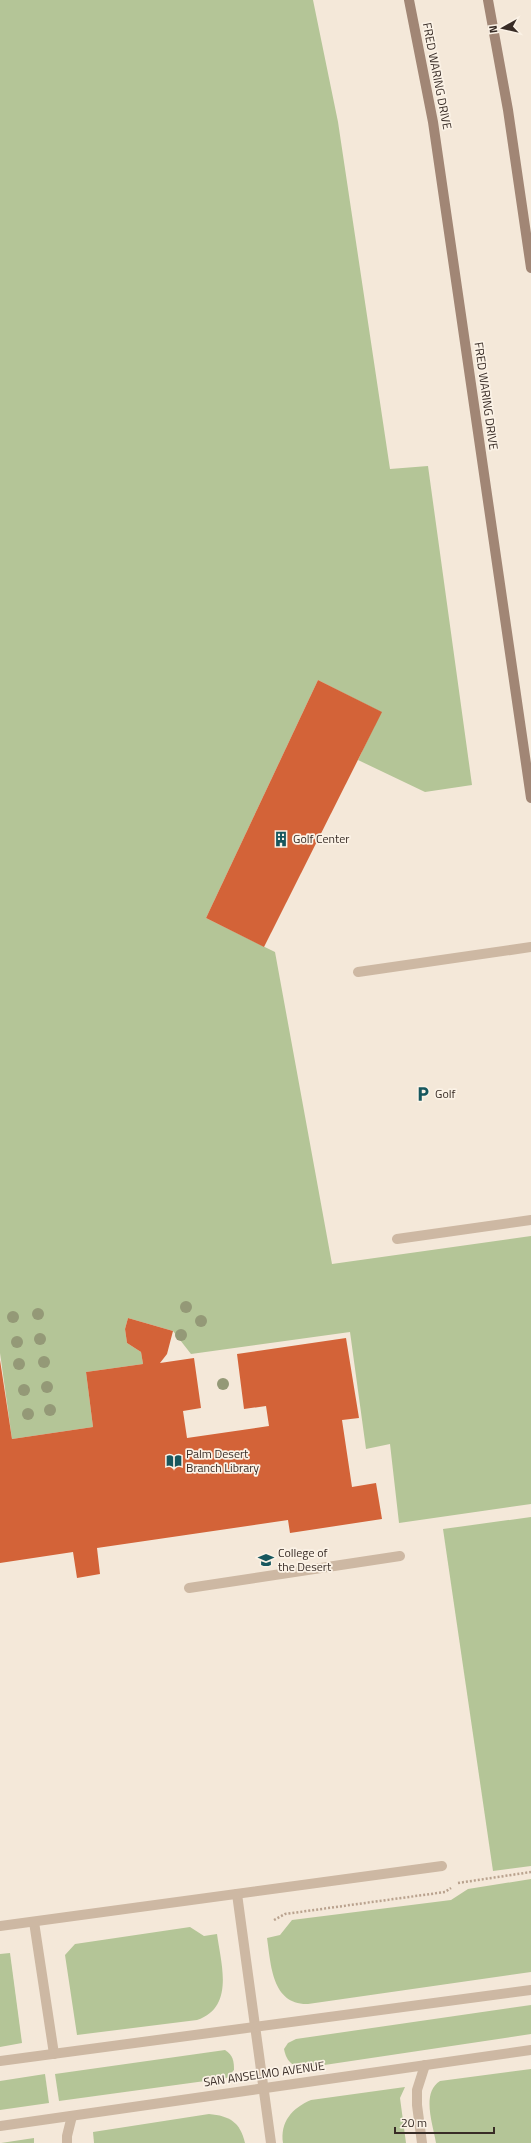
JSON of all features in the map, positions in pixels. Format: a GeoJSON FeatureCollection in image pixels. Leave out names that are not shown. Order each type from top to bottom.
{"type":"FeatureCollection","features":[{"type":"Feature","properties":{"kind":"main road","name":"FRED WARING DRIVE"},"geometry":{"type":"LineString","coordinates":[[409,0],[433,122],[531,798]]}},
{"type":"Feature","properties":{"kind":"main road"},"geometry":{"type":"LineString","coordinates":[[488,0],[508,110],[531,268]]}},
{"type":"Feature","properties":{"kind":"street"},"geometry":{"type":"LineString","coordinates":[[358,972],[531,947]]}},
{"type":"Feature","properties":{"kind":"street"},"geometry":{"type":"LineString","coordinates":[[397,1239],[531,1220]]}},
{"type":"Feature","properties":{"kind":"street"},"geometry":{"type":"LineString","coordinates":[[189,1588],[400,1556]]}},
{"type":"Feature","properties":{"kind":"street"},"geometry":{"type":"LineString","coordinates":[[0,1926],[442,1866]]}},
{"type":"Feature","properties":{"kind":"street"},"geometry":{"type":"LineString","coordinates":[[237,1894],[271,2143]]}},
{"type":"Feature","properties":{"kind":"street"},"geometry":{"type":"LineString","coordinates":[[34,1922],[54,2054]]}},
{"type":"Feature","properties":{"kind":"street"},"geometry":{"type":"LineString","coordinates":[[0,2061],[531,1990]]}},
{"type":"Feature","properties":{"kind":"street","name":"SAN ANSELMO AVENUE"},"geometry":{"type":"LineString","coordinates":[[0,2126],[263,2087],[531,2050]]}},
{"type":"Feature","properties":{"kind":"street"},"geometry":{"type":"LineString","coordinates":[[422,2143],[417,2105],[417,2090],[425,2065]]}},
{"type":"Feature","properties":{"kind":"street"},"geometry":{"type":"LineString","coordinates":[[67,2143],[66,2136],[72,2116]]}},
{"type":"Feature","properties":{"kind":"green space"},"geometry":{"type":"Polygon","coordinates":[[[0,0],[313,0],[338,122],[390,469],[428,466],[472,785],[425,792],[358,760],[381,712],[318,680],[206,918],[275,952],[332,1264],[531,1236],[531,1504],[399,1523],[390,1444],[366,1449],[350,1332],[191,1354],[173,1331],[128,1318],[125,1329],[127,1343],[141,1352],[143,1364],[86,1372],[93,1427],[12,1439],[0,1353],[0,0]]]}},
{"type":"Feature","properties":{"kind":"green space"},"geometry":{"type":"Polygon","coordinates":[[[531,1517],[531,1866],[493,1871],[443,1529],[531,1517]]]}},
{"type":"Feature","properties":{"kind":"green space"},"geometry":{"type":"Polygon","coordinates":[[[531,1879],[531,1972],[308,2004],[296,2003],[287,1998],[280,1991],[276,1982],[272,1971],[267,1938],[280,1935],[292,1920],[451,1900],[468,1889],[531,1879]]]}},
{"type":"Feature","properties":{"kind":"green space"},"geometry":{"type":"Polygon","coordinates":[[[190,1927],[204,1936],[217,1934],[223,1983],[221,1995],[217,2005],[209,2014],[197,2020],[77,2035],[65,1955],[75,1944],[190,1927]]]}},
{"type":"Feature","properties":{"kind":"green space"},"geometry":{"type":"Polygon","coordinates":[[[10,1953],[22,2043],[0,2047],[0,1954],[10,1953]]]}},
{"type":"Feature","properties":{"kind":"green space"},"geometry":{"type":"Polygon","coordinates":[[[531,2005],[531,2034],[311,2067],[301,2067],[290,2062],[287,2059],[284,2049],[288,2043],[296,2039],[531,2005]]]}},
{"type":"Feature","properties":{"kind":"green space"},"geometry":{"type":"Polygon","coordinates":[[[225,2050],[231,2056],[234,2067],[234,2070],[227,2078],[59,2101],[55,2074],[225,2050]]]}},
{"type":"Feature","properties":{"kind":"green space"},"geometry":{"type":"Polygon","coordinates":[[[531,2069],[531,2143],[436,2143],[431,2118],[430,2101],[434,2086],[440,2081],[531,2069]]]}},
{"type":"Feature","properties":{"kind":"green space"},"geometry":{"type":"Polygon","coordinates":[[[45,2074],[49,2103],[0,2110],[0,2081],[45,2074]]]}},
{"type":"Feature","properties":{"kind":"green space"},"geometry":{"type":"Polygon","coordinates":[[[405,2087],[400,2098],[406,2143],[283,2143],[283,2129],[286,2122],[293,2112],[304,2103],[311,2100],[405,2087]]]}},
{"type":"Feature","properties":{"kind":"green space"},"geometry":{"type":"Polygon","coordinates":[[[209,2114],[223,2116],[233,2121],[240,2130],[245,2143],[94,2143],[93,2132],[209,2114]]]}},
{"type":"Feature","properties":{"kind":"green space"},"geometry":{"type":"Polygon","coordinates":[[[34,2138],[34,2143],[1,2143],[34,2138]]]}},
{"type":"Feature","properties":{"kind":"building","name":"Golf Center"},"geometry":{"type":"Polygon","coordinates":[[[318,680],[382,712],[264,947],[206,918],[318,680]]]}},
{"type":"Feature","properties":{"kind":"building","name":"Palm Desert Branch Library"},"geometry":{"type":"Polygon","coordinates":[[[128,1318],[173,1331],[167,1354],[160,1363],[194,1358],[201,1408],[183,1411],[187,1438],[269,1426],[266,1406],[244,1409],[237,1354],[346,1338],[359,1418],[342,1420],[352,1487],[376,1483],[382,1519],[290,1533],[288,1520],[97,1548],[100,1574],[77,1578],[73,1552],[0,1563],[0,1360],[12,1439],[93,1427],[86,1372],[143,1364],[141,1352],[127,1343],[125,1329],[128,1318]]]}},
{"type":"Feature","properties":{"kind":"place","name":"Golf Center"},"geometry":{"type":"Point","coordinates":[281,839]}},
{"type":"Feature","properties":{"kind":"place","name":"Golf"},"geometry":{"type":"Point","coordinates":[423,1094]}},
{"type":"Feature","properties":{"kind":"place","name":"Palm Desert Branch Library"},"geometry":{"type":"Point","coordinates":[174,1461]}},
{"type":"Feature","properties":{"kind":"place","name":"College of the Desert"},"geometry":{"type":"Point","coordinates":[266,1560]}}]}
